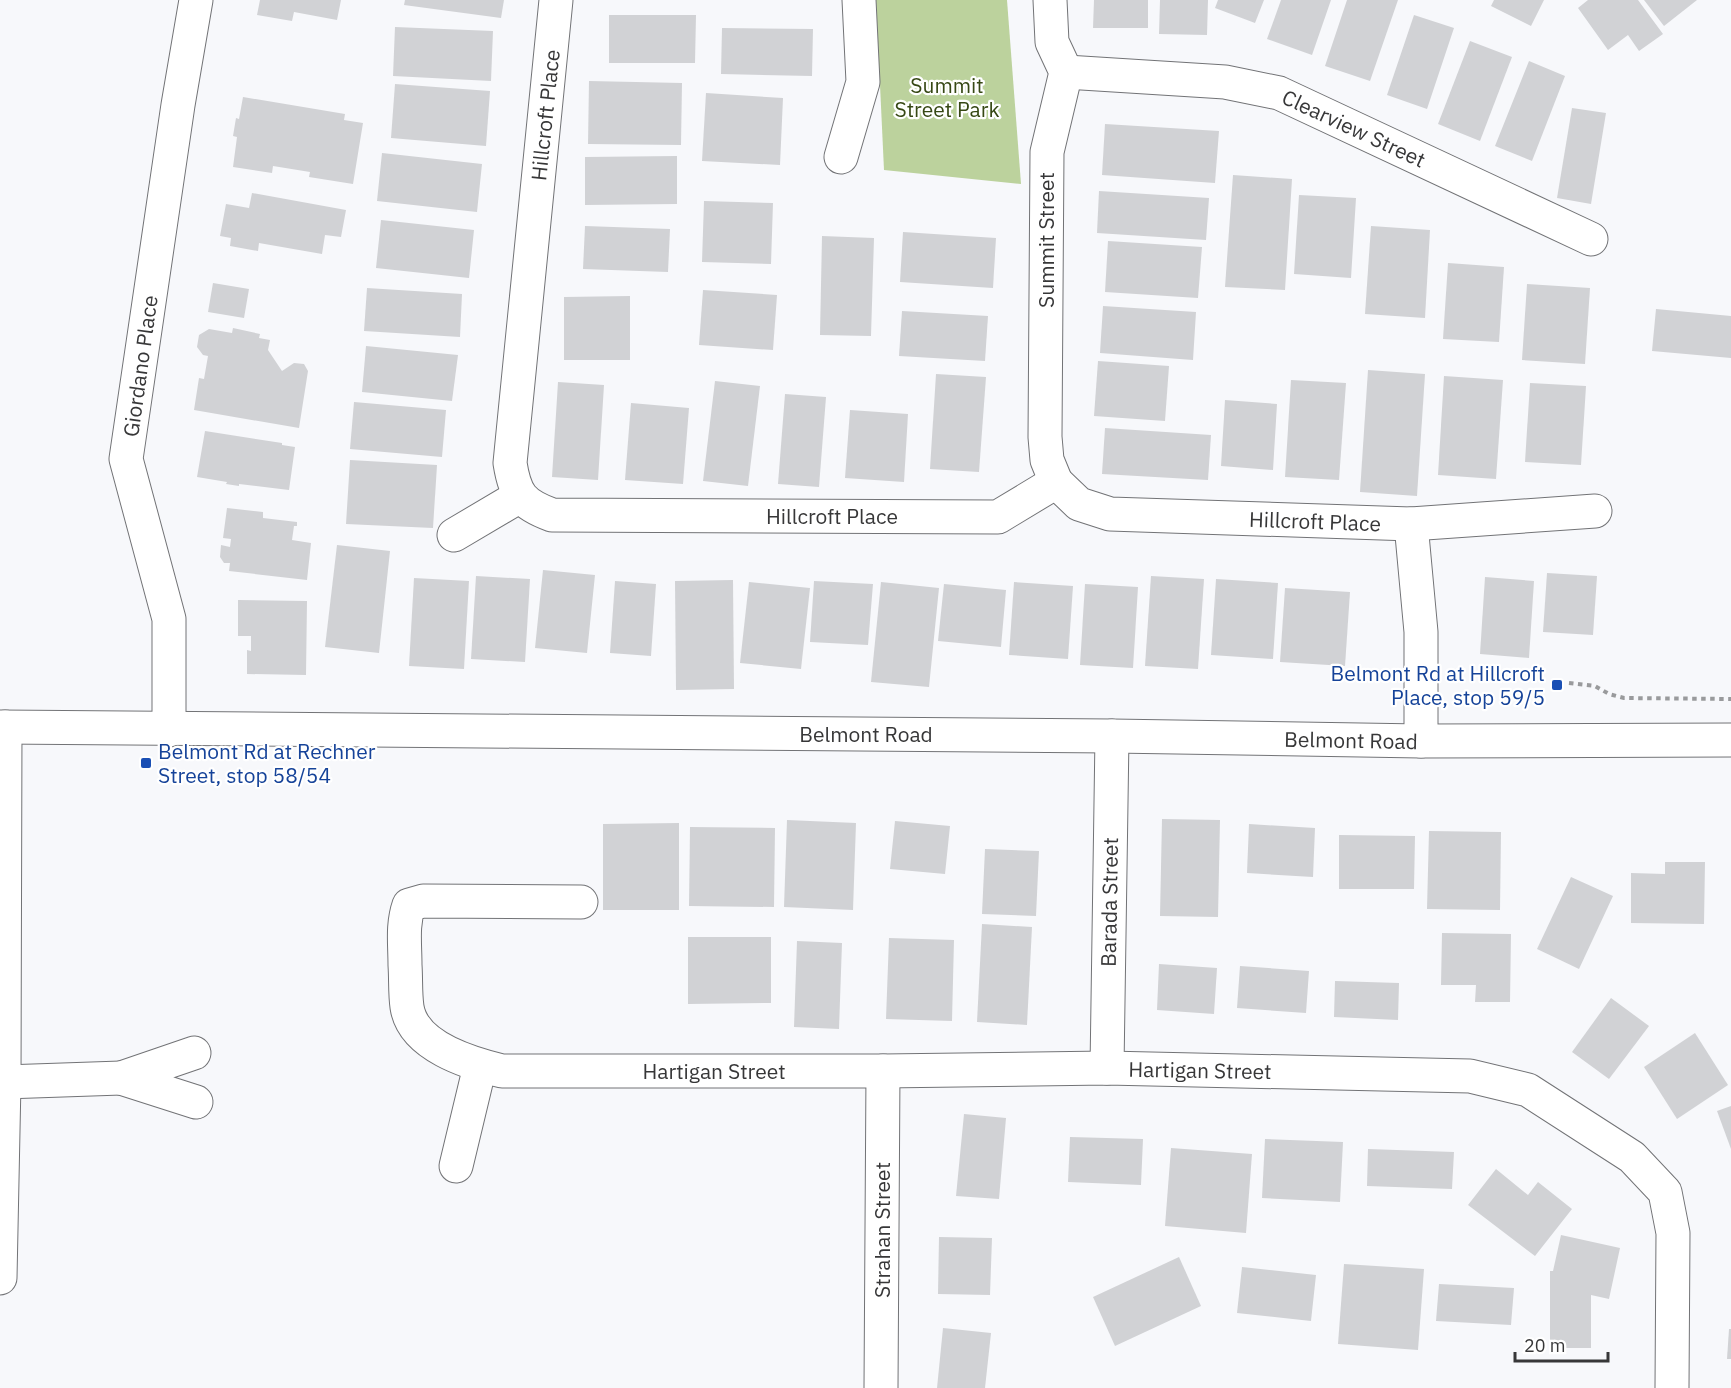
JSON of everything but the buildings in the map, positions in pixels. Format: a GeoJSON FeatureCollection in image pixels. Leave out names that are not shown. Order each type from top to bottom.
{"type":"FeatureCollection","features":[{"type":"Feature","properties":{"kind":"street","name":"Giordano Place"},"geometry":{"type":"LineString","coordinates":[[169,730],[169,619],[126,459],[178,105],[196,0]]}},
{"type":"Feature","properties":{"kind":"street","name":"Hillcroft Place"},"geometry":{"type":"LineString","coordinates":[[556,0],[510,463],[520,496],[532,507],[552,515],[998,517],[1056,482],[1079,504],[1110,514],[1411,524],[1421,632],[1421,741]]}},
{"type":"Feature","properties":{"kind":"street"},"geometry":{"type":"LineString","coordinates":[[841,157],[863,82],[859,0]]}},
{"type":"Feature","properties":{"kind":"street"},"geometry":{"type":"LineString","coordinates":[[1050,0],[1052,42],[1066,72]]}},
{"type":"Feature","properties":{"kind":"street","name":"Clearview Street"},"geometry":{"type":"LineString","coordinates":[[1066,72],[1225,82],[1279,93],[1591,239]]}},
{"type":"Feature","properties":{"kind":"street","name":"Summit Street"},"geometry":{"type":"LineString","coordinates":[[1056,482],[1047,460],[1045,437],[1047,152],[1066,72]]}},
{"type":"Feature","properties":{"kind":"street"},"geometry":{"type":"LineString","coordinates":[[454,535],[520,496]]}},
{"type":"Feature","properties":{"kind":"street"},"geometry":{"type":"LineString","coordinates":[[1411,524],[1595,512]]}},
{"type":"Feature","properties":{"kind":"street","name":"Belmont Road"},"geometry":{"type":"LineString","coordinates":[[3,727],[1112,736],[1421,741],[1731,740]]}},
{"type":"Feature","properties":{"kind":"street"},"geometry":{"type":"LineString","coordinates":[[0,1278],[4,1083],[3,727]]}},
{"type":"Feature","properties":{"kind":"street","name":"Barada Street"},"geometry":{"type":"LineString","coordinates":[[1107,1068],[1112,736]]}},
{"type":"Feature","properties":{"kind":"street"},"geometry":{"type":"LineString","coordinates":[[456,1166],[491,1068],[444,1052],[419,1032],[407,1009],[404,921],[409,905],[423,901],[580,902]]}},
{"type":"Feature","properties":{"kind":"street"},"geometry":{"type":"LineString","coordinates":[[4,1083],[122,1078],[194,1053]]}},
{"type":"Feature","properties":{"kind":"street","name":"Hartigan Street"},"geometry":{"type":"LineString","coordinates":[[491,1068],[883,1071],[1107,1068],[1470,1076],[1528,1090],[1632,1157],[1665,1192],[1673,1233],[1672,1388]]}},
{"type":"Feature","properties":{"kind":"street","name":"Strahan Street"},"geometry":{"type":"LineString","coordinates":[[881,1388],[883,1071]]}},
{"type":"Feature","properties":{"kind":"street"},"geometry":{"type":"LineString","coordinates":[[122,1078],[196,1102]]}},
{"type":"Feature","properties":{"kind":"path"},"geometry":{"type":"LineString","coordinates":[[1569,683],[1595,686],[1609,694],[1624,698],[1731,699]]}},
{"type":"Feature","properties":{"kind":"green space","name":"Summit Street Park"},"geometry":{"type":"Polygon","coordinates":[[[876,0],[1007,0],[1021,184],[884,170],[876,0]]]}},
{"type":"Feature","properties":{"kind":"place","name":"Belmont Rd at Hillcroft Place, stop 59/5"},"geometry":{"type":"Point","coordinates":[1557,685]}},
{"type":"Feature","properties":{"kind":"place","name":"Belmont Rd at Rechner Street, stop 58/54"},"geometry":{"type":"Point","coordinates":[146,763]}}]}
